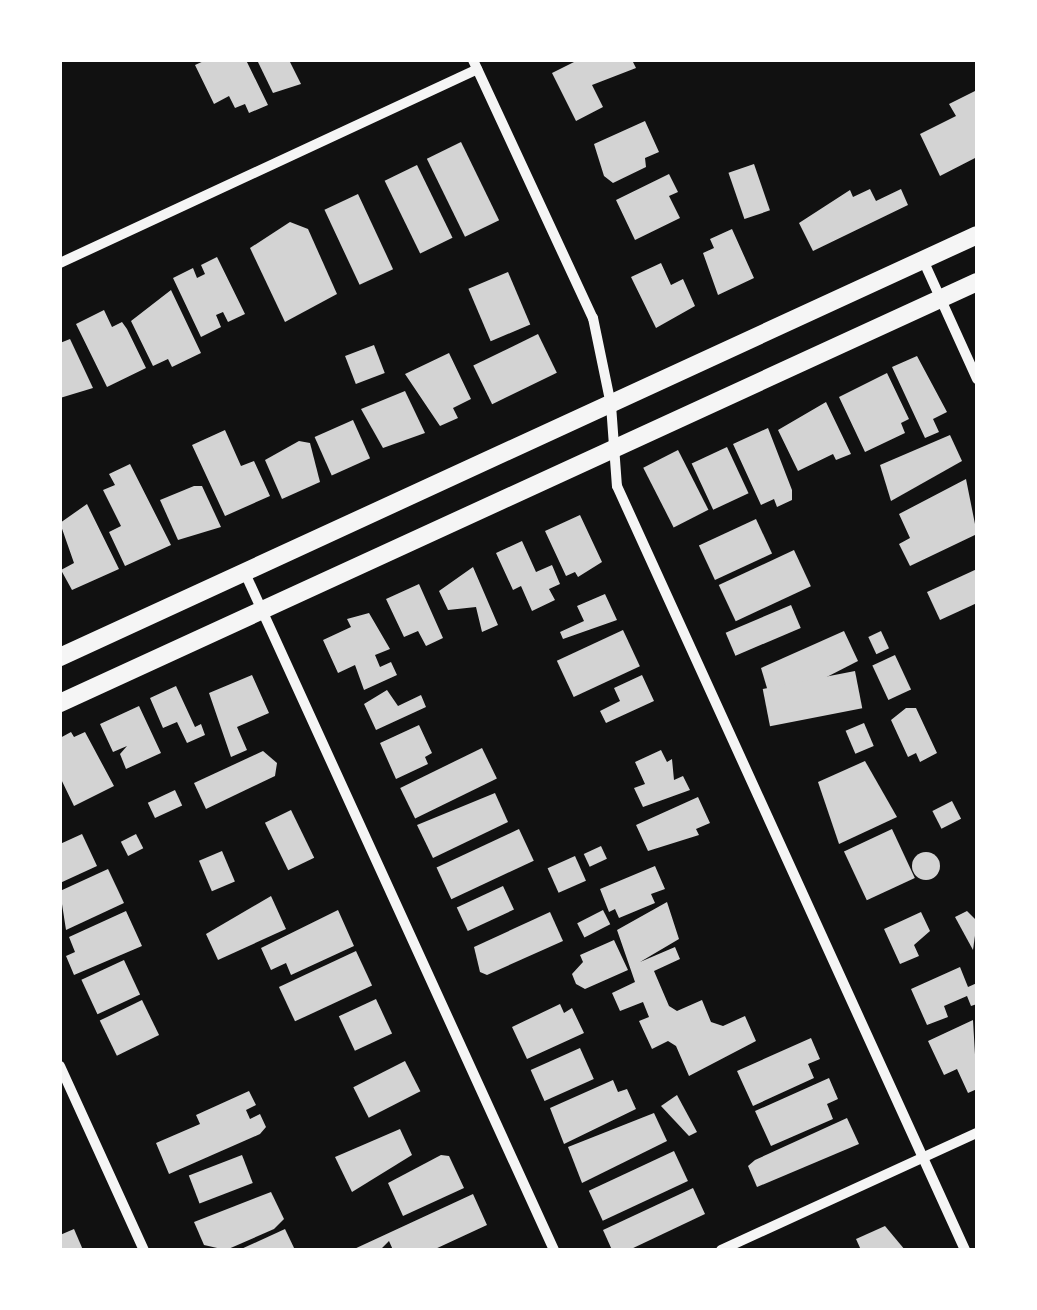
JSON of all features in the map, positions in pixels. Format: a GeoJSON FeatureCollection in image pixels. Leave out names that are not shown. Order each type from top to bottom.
{"type":"FeatureCollection","features":[{"type":"Feature","properties":{"kind":"main road"},"geometry":{"type":"LineString","coordinates":[[60,657],[977,235]]}},
{"type":"Feature","properties":{"kind":"main road"},"geometry":{"type":"LineString","coordinates":[[60,703],[977,282]]}},
{"type":"Feature","properties":{"kind":"street"},"geometry":{"type":"LineString","coordinates":[[60,263],[475,64],[590,307],[611,405],[617,486],[965,1250]]}},
{"type":"Feature","properties":{"kind":"street"},"geometry":{"type":"LineString","coordinates":[[923,260],[977,379]]}},
{"type":"Feature","properties":{"kind":"street"},"geometry":{"type":"LineString","coordinates":[[244,572],[554,1250]]}},
{"type":"Feature","properties":{"kind":"street"},"geometry":{"type":"LineString","coordinates":[[60,1066],[144,1250]]}},
{"type":"Feature","properties":{"kind":"street"},"geometry":{"type":"LineString","coordinates":[[721,1250],[977,1133]]}},
{"type":"Feature","properties":{"kind":"building"},"geometry":{"type":"Polygon","coordinates":[[[206,60],[246,60],[268,105],[249,113],[245,104],[235,108],[229,96],[214,104],[195,65],[206,60]]]}},
{"type":"Feature","properties":{"kind":"building"},"geometry":{"type":"Polygon","coordinates":[[[257,60],[289,60],[301,84],[273,93],[257,60]]]}},
{"type":"Feature","properties":{"kind":"building"},"geometry":{"type":"Polygon","coordinates":[[[578,60],[632,60],[636,68],[592,85],[603,107],[576,121],[552,73],[578,60]]]}},
{"type":"Feature","properties":{"kind":"building"},"geometry":{"type":"Polygon","coordinates":[[[977,90],[977,157],[940,176],[920,134],[956,116],[949,104],[977,90]]]}},
{"type":"Feature","properties":{"kind":"building"},"geometry":{"type":"Polygon","coordinates":[[[645,121],[659,152],[645,158],[646,167],[613,183],[604,176],[594,144],[645,121]]]}},
{"type":"Feature","properties":{"kind":"building"},"geometry":{"type":"Polygon","coordinates":[[[461,142],[499,220],[465,237],[427,159],[461,142]]]}},
{"type":"Feature","properties":{"kind":"building"},"geometry":{"type":"Polygon","coordinates":[[[754,164],[770,210],[744,219],[728,173],[754,164]]]}},
{"type":"Feature","properties":{"kind":"building"},"geometry":{"type":"Polygon","coordinates":[[[417,165],[453,238],[420,254],[385,181],[417,165]]]}},
{"type":"Feature","properties":{"kind":"building"},"geometry":{"type":"Polygon","coordinates":[[[669,174],[678,192],[669,196],[680,218],[635,240],[616,200],[669,174]]]}},
{"type":"Feature","properties":{"kind":"building"},"geometry":{"type":"Polygon","coordinates":[[[870,189],[876,201],[901,189],[908,205],[813,251],[799,223],[850,190],[853,197],[870,189]]]}},
{"type":"Feature","properties":{"kind":"building"},"geometry":{"type":"Polygon","coordinates":[[[358,194],[393,269],[360,285],[324,210],[358,194]]]}},
{"type":"Feature","properties":{"kind":"building"},"geometry":{"type":"Polygon","coordinates":[[[290,222],[308,229],[337,294],[285,322],[250,248],[290,222]]]}},
{"type":"Feature","properties":{"kind":"building"},"geometry":{"type":"Polygon","coordinates":[[[732,229],[754,278],[718,295],[703,253],[714,248],[710,239],[732,229]]]}},
{"type":"Feature","properties":{"kind":"building"},"geometry":{"type":"Polygon","coordinates":[[[217,257],[245,314],[228,322],[223,312],[216,315],[221,327],[201,337],[173,278],[193,268],[197,278],[205,274],[201,265],[217,257]]]}},
{"type":"Feature","properties":{"kind":"building"},"geometry":{"type":"Polygon","coordinates":[[[661,263],[671,285],[683,279],[695,306],[656,328],[631,277],[661,263]]]}},
{"type":"Feature","properties":{"kind":"building"},"geometry":{"type":"Polygon","coordinates":[[[508,272],[530,324],[491,341],[468,289],[508,272]]]}},
{"type":"Feature","properties":{"kind":"building"},"geometry":{"type":"Polygon","coordinates":[[[171,290],[201,353],[172,367],[168,359],[153,366],[131,321],[171,290]]]}},
{"type":"Feature","properties":{"kind":"building"},"geometry":{"type":"Polygon","coordinates":[[[104,310],[112,327],[122,322],[146,368],[107,387],[76,324],[104,310]]]}},
{"type":"Feature","properties":{"kind":"building"},"geometry":{"type":"Polygon","coordinates":[[[538,334],[557,373],[492,404],[473,366],[538,334]]]}},
{"type":"Feature","properties":{"kind":"building"},"geometry":{"type":"Polygon","coordinates":[[[70,339],[93,388],[60,398],[60,343],[70,339]]]}},
{"type":"Feature","properties":{"kind":"building"},"geometry":{"type":"Polygon","coordinates":[[[374,345],[385,373],[356,384],[345,356],[374,345]]]}},
{"type":"Feature","properties":{"kind":"building"},"geometry":{"type":"Polygon","coordinates":[[[449,353],[471,399],[453,408],[458,418],[440,426],[405,374],[449,353]]]}},
{"type":"Feature","properties":{"kind":"building"},"geometry":{"type":"Polygon","coordinates":[[[917,356],[947,412],[933,419],[939,432],[925,438],[892,367],[917,356]]]}},
{"type":"Feature","properties":{"kind":"building"},"geometry":{"type":"Polygon","coordinates":[[[887,373],[909,419],[901,423],[905,433],[865,452],[839,397],[887,373]]]}},
{"type":"Feature","properties":{"kind":"building"},"geometry":{"type":"Polygon","coordinates":[[[405,391],[425,433],[383,448],[361,409],[405,391]]]}},
{"type":"Feature","properties":{"kind":"building"},"geometry":{"type":"Polygon","coordinates":[[[826,402],[851,454],[836,460],[833,454],[798,471],[778,430],[826,402]]]}},
{"type":"Feature","properties":{"kind":"building"},"geometry":{"type":"Polygon","coordinates":[[[353,420],[370,458],[332,475],[315,437],[353,420]]]}},
{"type":"Feature","properties":{"kind":"building"},"geometry":{"type":"Polygon","coordinates":[[[768,428],[792,490],[792,500],[777,507],[774,499],[761,505],[733,444],[768,428]]]}},
{"type":"Feature","properties":{"kind":"building"},"geometry":{"type":"Polygon","coordinates":[[[225,430],[241,466],[254,461],[270,496],[225,516],[192,445],[225,430]]]}},
{"type":"Feature","properties":{"kind":"building"},"geometry":{"type":"Polygon","coordinates":[[[950,435],[962,461],[891,501],[880,465],[950,435]]]}},
{"type":"Feature","properties":{"kind":"building"},"geometry":{"type":"Polygon","coordinates":[[[299,441],[310,443],[320,482],[282,499],[265,460],[299,441]]]}},
{"type":"Feature","properties":{"kind":"building"},"geometry":{"type":"Polygon","coordinates":[[[727,447],[749,493],[713,510],[692,463],[727,447]]]}},
{"type":"Feature","properties":{"kind":"building"},"geometry":{"type":"Polygon","coordinates":[[[678,450],[708,510],[674,527],[643,468],[678,450]]]}},
{"type":"Feature","properties":{"kind":"building"},"geometry":{"type":"Polygon","coordinates":[[[130,464],[171,545],[125,566],[109,532],[121,526],[103,490],[115,485],[109,474],[130,464]]]}},
{"type":"Feature","properties":{"kind":"building"},"geometry":{"type":"Polygon","coordinates":[[[966,479],[977,534],[910,566],[899,544],[910,538],[899,514],[966,479]]]}},
{"type":"Feature","properties":{"kind":"building"},"geometry":{"type":"Polygon","coordinates":[[[202,486],[221,527],[178,540],[160,500],[202,486]]]}},
{"type":"Feature","properties":{"kind":"building"},"geometry":{"type":"Polygon","coordinates":[[[87,504],[119,569],[72,590],[61,570],[74,563],[60,523],[87,504]]]}},
{"type":"Feature","properties":{"kind":"building"},"geometry":{"type":"Polygon","coordinates":[[[580,515],[602,562],[578,577],[575,572],[566,576],[545,531],[580,515]]]}},
{"type":"Feature","properties":{"kind":"building"},"geometry":{"type":"Polygon","coordinates":[[[756,519],[772,553],[715,580],[699,546],[756,519]]]}},
{"type":"Feature","properties":{"kind":"building"},"geometry":{"type":"Polygon","coordinates":[[[522,541],[536,572],[552,565],[560,584],[549,589],[555,600],[532,611],[521,586],[513,590],[496,553],[522,541]]]}},
{"type":"Feature","properties":{"kind":"building"},"geometry":{"type":"Polygon","coordinates":[[[794,550],[811,586],[736,621],[719,585],[794,550]]]}},
{"type":"Feature","properties":{"kind":"building"},"geometry":{"type":"Polygon","coordinates":[[[473,567],[498,625],[482,632],[476,607],[448,610],[439,591],[473,567]]]}},
{"type":"Feature","properties":{"kind":"building"},"geometry":{"type":"Polygon","coordinates":[[[977,569],[977,603],[940,620],[927,592],[977,569]]]}},
{"type":"Feature","properties":{"kind":"building"},"geometry":{"type":"Polygon","coordinates":[[[419,584],[443,638],[426,646],[418,631],[404,637],[386,599],[419,584]]]}},
{"type":"Feature","properties":{"kind":"building"},"geometry":{"type":"Polygon","coordinates":[[[605,594],[617,620],[563,639],[560,632],[584,621],[577,606],[605,594]]]}},
{"type":"Feature","properties":{"kind":"building"},"geometry":{"type":"Polygon","coordinates":[[[791,605],[801,628],[735,656],[726,633],[791,605]]]}},
{"type":"Feature","properties":{"kind":"building"},"geometry":{"type":"Polygon","coordinates":[[[369,613],[390,649],[375,655],[380,667],[391,662],[397,675],[364,690],[355,665],[338,673],[323,640],[351,627],[347,619],[369,613]]]}},
{"type":"Feature","properties":{"kind":"building"},"geometry":{"type":"Polygon","coordinates":[[[623,630],[640,666],[574,697],[557,661],[623,630]]]}},
{"type":"Feature","properties":{"kind":"building"},"geometry":{"type":"Polygon","coordinates":[[[844,631],[858,661],[772,705],[761,668],[844,631]]]}},
{"type":"Feature","properties":{"kind":"building"},"geometry":{"type":"Polygon","coordinates":[[[881,631],[889,648],[876,654],[868,637],[881,631]]]}},
{"type":"Feature","properties":{"kind":"building"},"geometry":{"type":"Polygon","coordinates":[[[895,655],[911,689],[888,700],[872,666],[895,655]]]}},
{"type":"Feature","properties":{"kind":"building"},"geometry":{"type":"Polygon","coordinates":[[[855,671],[862,708],[770,726],[763,689],[855,671]]]}},
{"type":"Feature","properties":{"kind":"building"},"geometry":{"type":"Polygon","coordinates":[[[252,675],[269,713],[237,727],[247,750],[231,757],[209,693],[252,675]]]}},
{"type":"Feature","properties":{"kind":"building"},"geometry":{"type":"Polygon","coordinates":[[[642,675],[654,701],[606,723],[600,711],[620,701],[614,688],[642,675]]]}},
{"type":"Feature","properties":{"kind":"building"},"geometry":{"type":"Polygon","coordinates":[[[176,686],[195,727],[201,724],[205,735],[187,743],[177,722],[163,728],[150,698],[176,686]]]}},
{"type":"Feature","properties":{"kind":"building"},"geometry":{"type":"Polygon","coordinates":[[[387,690],[398,706],[421,695],[426,707],[376,730],[364,704],[387,690]]]}},
{"type":"Feature","properties":{"kind":"building"},"geometry":{"type":"Polygon","coordinates":[[[139,706],[161,753],[126,769],[120,754],[127,746],[113,752],[100,724],[139,706]]]}},
{"type":"Feature","properties":{"kind":"building"},"geometry":{"type":"Polygon","coordinates":[[[906,708],[916,708],[937,753],[920,762],[916,753],[908,757],[891,720],[906,708]]]}},
{"type":"Feature","properties":{"kind":"building"},"geometry":{"type":"Polygon","coordinates":[[[864,723],[874,746],[855,754],[846,731],[864,723]]]}},
{"type":"Feature","properties":{"kind":"building"},"geometry":{"type":"Polygon","coordinates":[[[419,725],[432,753],[425,757],[428,764],[396,779],[380,743],[419,725]]]}},
{"type":"Feature","properties":{"kind":"building"},"geometry":{"type":"Polygon","coordinates":[[[71,732],[74,737],[85,732],[114,786],[74,806],[60,777],[60,738],[71,732]]]}},
{"type":"Feature","properties":{"kind":"building"},"geometry":{"type":"Polygon","coordinates":[[[482,748],[497,779],[415,818],[400,788],[482,748]]]}},
{"type":"Feature","properties":{"kind":"building"},"geometry":{"type":"Polygon","coordinates":[[[661,750],[667,762],[672,759],[674,780],[683,776],[690,790],[643,807],[634,788],[645,784],[635,762],[661,750]]]}},
{"type":"Feature","properties":{"kind":"building"},"geometry":{"type":"Polygon","coordinates":[[[263,751],[277,763],[275,776],[206,809],[194,783],[263,751]]]}},
{"type":"Feature","properties":{"kind":"building"},"geometry":{"type":"Polygon","coordinates":[[[865,761],[897,817],[839,844],[818,782],[865,761]]]}},
{"type":"Feature","properties":{"kind":"building"},"geometry":{"type":"Polygon","coordinates":[[[175,790],[182,805],[155,818],[148,803],[175,790]]]}},
{"type":"Feature","properties":{"kind":"building"},"geometry":{"type":"Polygon","coordinates":[[[495,793],[508,822],[433,858],[417,825],[495,793]]]}},
{"type":"Feature","properties":{"kind":"building"},"geometry":{"type":"Polygon","coordinates":[[[698,797],[710,823],[696,829],[699,835],[648,851],[636,825],[698,797]]]}},
{"type":"Feature","properties":{"kind":"building"},"geometry":{"type":"Polygon","coordinates":[[[952,801],[961,819],[941,829],[932,811],[952,801]]]}},
{"type":"Feature","properties":{"kind":"building"},"geometry":{"type":"Polygon","coordinates":[[[291,810],[314,858],[288,870],[265,823],[291,810]]]}},
{"type":"Feature","properties":{"kind":"building"},"geometry":{"type":"Polygon","coordinates":[[[519,829],[534,861],[451,899],[437,867],[519,829]]]}},
{"type":"Feature","properties":{"kind":"building"},"geometry":{"type":"Polygon","coordinates":[[[892,829],[915,878],[867,900],[844,851],[892,829]]]}},
{"type":"Feature","properties":{"kind":"building"},"geometry":{"type":"Polygon","coordinates":[[[82,834],[97,866],[60,883],[60,844],[82,834]]]}},
{"type":"Feature","properties":{"kind":"building"},"geometry":{"type":"Polygon","coordinates":[[[136,834],[143,848],[128,856],[121,842],[136,834]]]}},
{"type":"Feature","properties":{"kind":"building"},"geometry":{"type":"Polygon","coordinates":[[[601,846],[607,859],[590,867],[584,854],[601,846]]]}},
{"type":"Feature","properties":{"kind":"building"},"geometry":{"type":"Polygon","coordinates":[[[222,851],[235,881],[212,891],[199,861],[222,851]]]}},
{"type":"Feature","properties":{"kind":"building"},"geometry":{"type":"Polygon","coordinates":[[[926,852],[936,856],[940,866],[936,876],[926,880],[916,876],[912,866],[916,856],[926,852]]]}},
{"type":"Feature","properties":{"kind":"building"},"geometry":{"type":"Polygon","coordinates":[[[575,856],[586,881],[559,893],[548,868],[575,856]]]}},
{"type":"Feature","properties":{"kind":"building"},"geometry":{"type":"Polygon","coordinates":[[[655,866],[665,889],[651,894],[655,903],[619,918],[615,909],[609,912],[600,889],[655,866]]]}},
{"type":"Feature","properties":{"kind":"building"},"geometry":{"type":"Polygon","coordinates":[[[108,869],[124,903],[66,930],[60,891],[108,869]]]}},
{"type":"Feature","properties":{"kind":"building"},"geometry":{"type":"Polygon","coordinates":[[[503,886],[514,910],[468,931],[457,908],[503,886]]]}},
{"type":"Feature","properties":{"kind":"building"},"geometry":{"type":"Polygon","coordinates":[[[271,896],[286,929],[218,960],[206,934],[271,896]]]}},
{"type":"Feature","properties":{"kind":"building"},"geometry":{"type":"Polygon","coordinates":[[[667,902],[679,939],[640,962],[675,947],[680,959],[654,971],[669,1006],[677,1011],[702,1000],[711,1022],[723,1026],[745,1016],[756,1041],[689,1076],[676,1046],[668,1041],[652,1049],[639,1021],[649,1017],[643,1002],[620,1011],[612,993],[635,982],[617,930],[667,902]]]}},
{"type":"Feature","properties":{"kind":"building"},"geometry":{"type":"Polygon","coordinates":[[[338,910],[354,946],[291,975],[286,963],[271,970],[261,948],[338,910]]]}},
{"type":"Feature","properties":{"kind":"building"},"geometry":{"type":"Polygon","coordinates":[[[603,910],[610,924],[584,937],[577,923],[603,910]]]}},
{"type":"Feature","properties":{"kind":"building"},"geometry":{"type":"Polygon","coordinates":[[[126,911],[142,946],[74,975],[66,956],[75,952],[69,937],[126,911]]]}},
{"type":"Feature","properties":{"kind":"building"},"geometry":{"type":"Polygon","coordinates":[[[967,911],[977,921],[973,950],[955,917],[967,911]]]}},
{"type":"Feature","properties":{"kind":"building"},"geometry":{"type":"Polygon","coordinates":[[[550,912],[563,941],[487,975],[480,972],[474,947],[550,912]]]}},
{"type":"Feature","properties":{"kind":"building"},"geometry":{"type":"Polygon","coordinates":[[[921,912],[930,931],[914,945],[919,956],[900,964],[884,929],[921,912]]]}},
{"type":"Feature","properties":{"kind":"building"},"geometry":{"type":"Polygon","coordinates":[[[614,940],[628,970],[585,989],[576,984],[572,974],[583,962],[580,955],[614,940]]]}},
{"type":"Feature","properties":{"kind":"building"},"geometry":{"type":"Polygon","coordinates":[[[356,951],[372,985],[295,1021],[279,987],[356,951]]]}},
{"type":"Feature","properties":{"kind":"building"},"geometry":{"type":"Polygon","coordinates":[[[124,960],[140,994],[97,1014],[81,980],[124,960]]]}},
{"type":"Feature","properties":{"kind":"building"},"geometry":{"type":"Polygon","coordinates":[[[960,967],[968,987],[977,983],[977,1004],[971,1006],[967,996],[944,1006],[948,1017],[927,1025],[911,989],[960,967]]]}},
{"type":"Feature","properties":{"kind":"building"},"geometry":{"type":"Polygon","coordinates":[[[376,999],[392,1033],[355,1051],[339,1016],[376,999]]]}},
{"type":"Feature","properties":{"kind":"building"},"geometry":{"type":"Polygon","coordinates":[[[142,1000],[159,1035],[117,1056],[100,1021],[142,1000]]]}},
{"type":"Feature","properties":{"kind":"building"},"geometry":{"type":"Polygon","coordinates":[[[560,1004],[564,1013],[572,1008],[584,1033],[527,1059],[512,1027],[560,1004]]]}},
{"type":"Feature","properties":{"kind":"building"},"geometry":{"type":"Polygon","coordinates":[[[973,1020],[977,1089],[968,1093],[957,1069],[944,1075],[928,1041],[973,1020]]]}},
{"type":"Feature","properties":{"kind":"building"},"geometry":{"type":"Polygon","coordinates":[[[811,1038],[820,1059],[808,1064],[814,1078],[753,1106],[737,1071],[811,1038]]]}},
{"type":"Feature","properties":{"kind":"building"},"geometry":{"type":"Polygon","coordinates":[[[580,1048],[594,1079],[544,1101],[531,1070],[580,1048]]]}},
{"type":"Feature","properties":{"kind":"building"},"geometry":{"type":"Polygon","coordinates":[[[405,1061],[420,1091],[369,1118],[353,1087],[405,1061]]]}},
{"type":"Feature","properties":{"kind":"building"},"geometry":{"type":"Polygon","coordinates":[[[829,1078],[838,1099],[827,1104],[833,1119],[771,1146],[755,1111],[829,1078]]]}},
{"type":"Feature","properties":{"kind":"building"},"geometry":{"type":"Polygon","coordinates":[[[613,1080],[618,1092],[627,1089],[636,1109],[564,1144],[550,1108],[613,1080]]]}},
{"type":"Feature","properties":{"kind":"building"},"geometry":{"type":"Polygon","coordinates":[[[249,1091],[256,1105],[246,1110],[250,1119],[260,1114],[266,1127],[260,1134],[169,1174],[156,1143],[200,1124],[196,1115],[249,1091]]]}},
{"type":"Feature","properties":{"kind":"building"},"geometry":{"type":"Polygon","coordinates":[[[677,1095],[697,1132],[689,1136],[661,1106],[677,1095]]]}},
{"type":"Feature","properties":{"kind":"building"},"geometry":{"type":"Polygon","coordinates":[[[654,1113],[667,1141],[582,1183],[568,1147],[654,1113]]]}},
{"type":"Feature","properties":{"kind":"building"},"geometry":{"type":"Polygon","coordinates":[[[847,1118],[859,1144],[757,1187],[748,1166],[755,1160],[847,1118]]]}},
{"type":"Feature","properties":{"kind":"building"},"geometry":{"type":"Polygon","coordinates":[[[400,1129],[412,1155],[352,1192],[335,1157],[400,1129]]]}},
{"type":"Feature","properties":{"kind":"building"},"geometry":{"type":"Polygon","coordinates":[[[674,1151],[688,1181],[603,1221],[589,1191],[674,1151]]]}},
{"type":"Feature","properties":{"kind":"building"},"geometry":{"type":"Polygon","coordinates":[[[242,1155],[253,1183],[200,1203],[189,1175],[242,1155]]]}},
{"type":"Feature","properties":{"kind":"building"},"geometry":{"type":"Polygon","coordinates":[[[441,1155],[449,1156],[464,1188],[403,1216],[388,1183],[441,1155]]]}},
{"type":"Feature","properties":{"kind":"building"},"geometry":{"type":"Polygon","coordinates":[[[693,1188],[705,1214],[629,1250],[612,1250],[603,1230],[693,1188]]]}},
{"type":"Feature","properties":{"kind":"building"},"geometry":{"type":"Polygon","coordinates":[[[271,1192],[284,1219],[274,1229],[226,1250],[204,1245],[194,1222],[271,1192]]]}},
{"type":"Feature","properties":{"kind":"building"},"geometry":{"type":"Polygon","coordinates":[[[473,1194],[487,1225],[433,1250],[393,1250],[389,1241],[380,1250],[352,1250],[473,1194]]]}},
{"type":"Feature","properties":{"kind":"building"},"geometry":{"type":"Polygon","coordinates":[[[885,1226],[905,1250],[861,1250],[856,1239],[885,1226]]]}},
{"type":"Feature","properties":{"kind":"building"},"geometry":{"type":"Polygon","coordinates":[[[74,1229],[83,1250],[60,1250],[60,1235],[74,1229]]]}},
{"type":"Feature","properties":{"kind":"building"},"geometry":{"type":"Polygon","coordinates":[[[285,1229],[295,1250],[239,1250],[285,1229]]]}}]}
